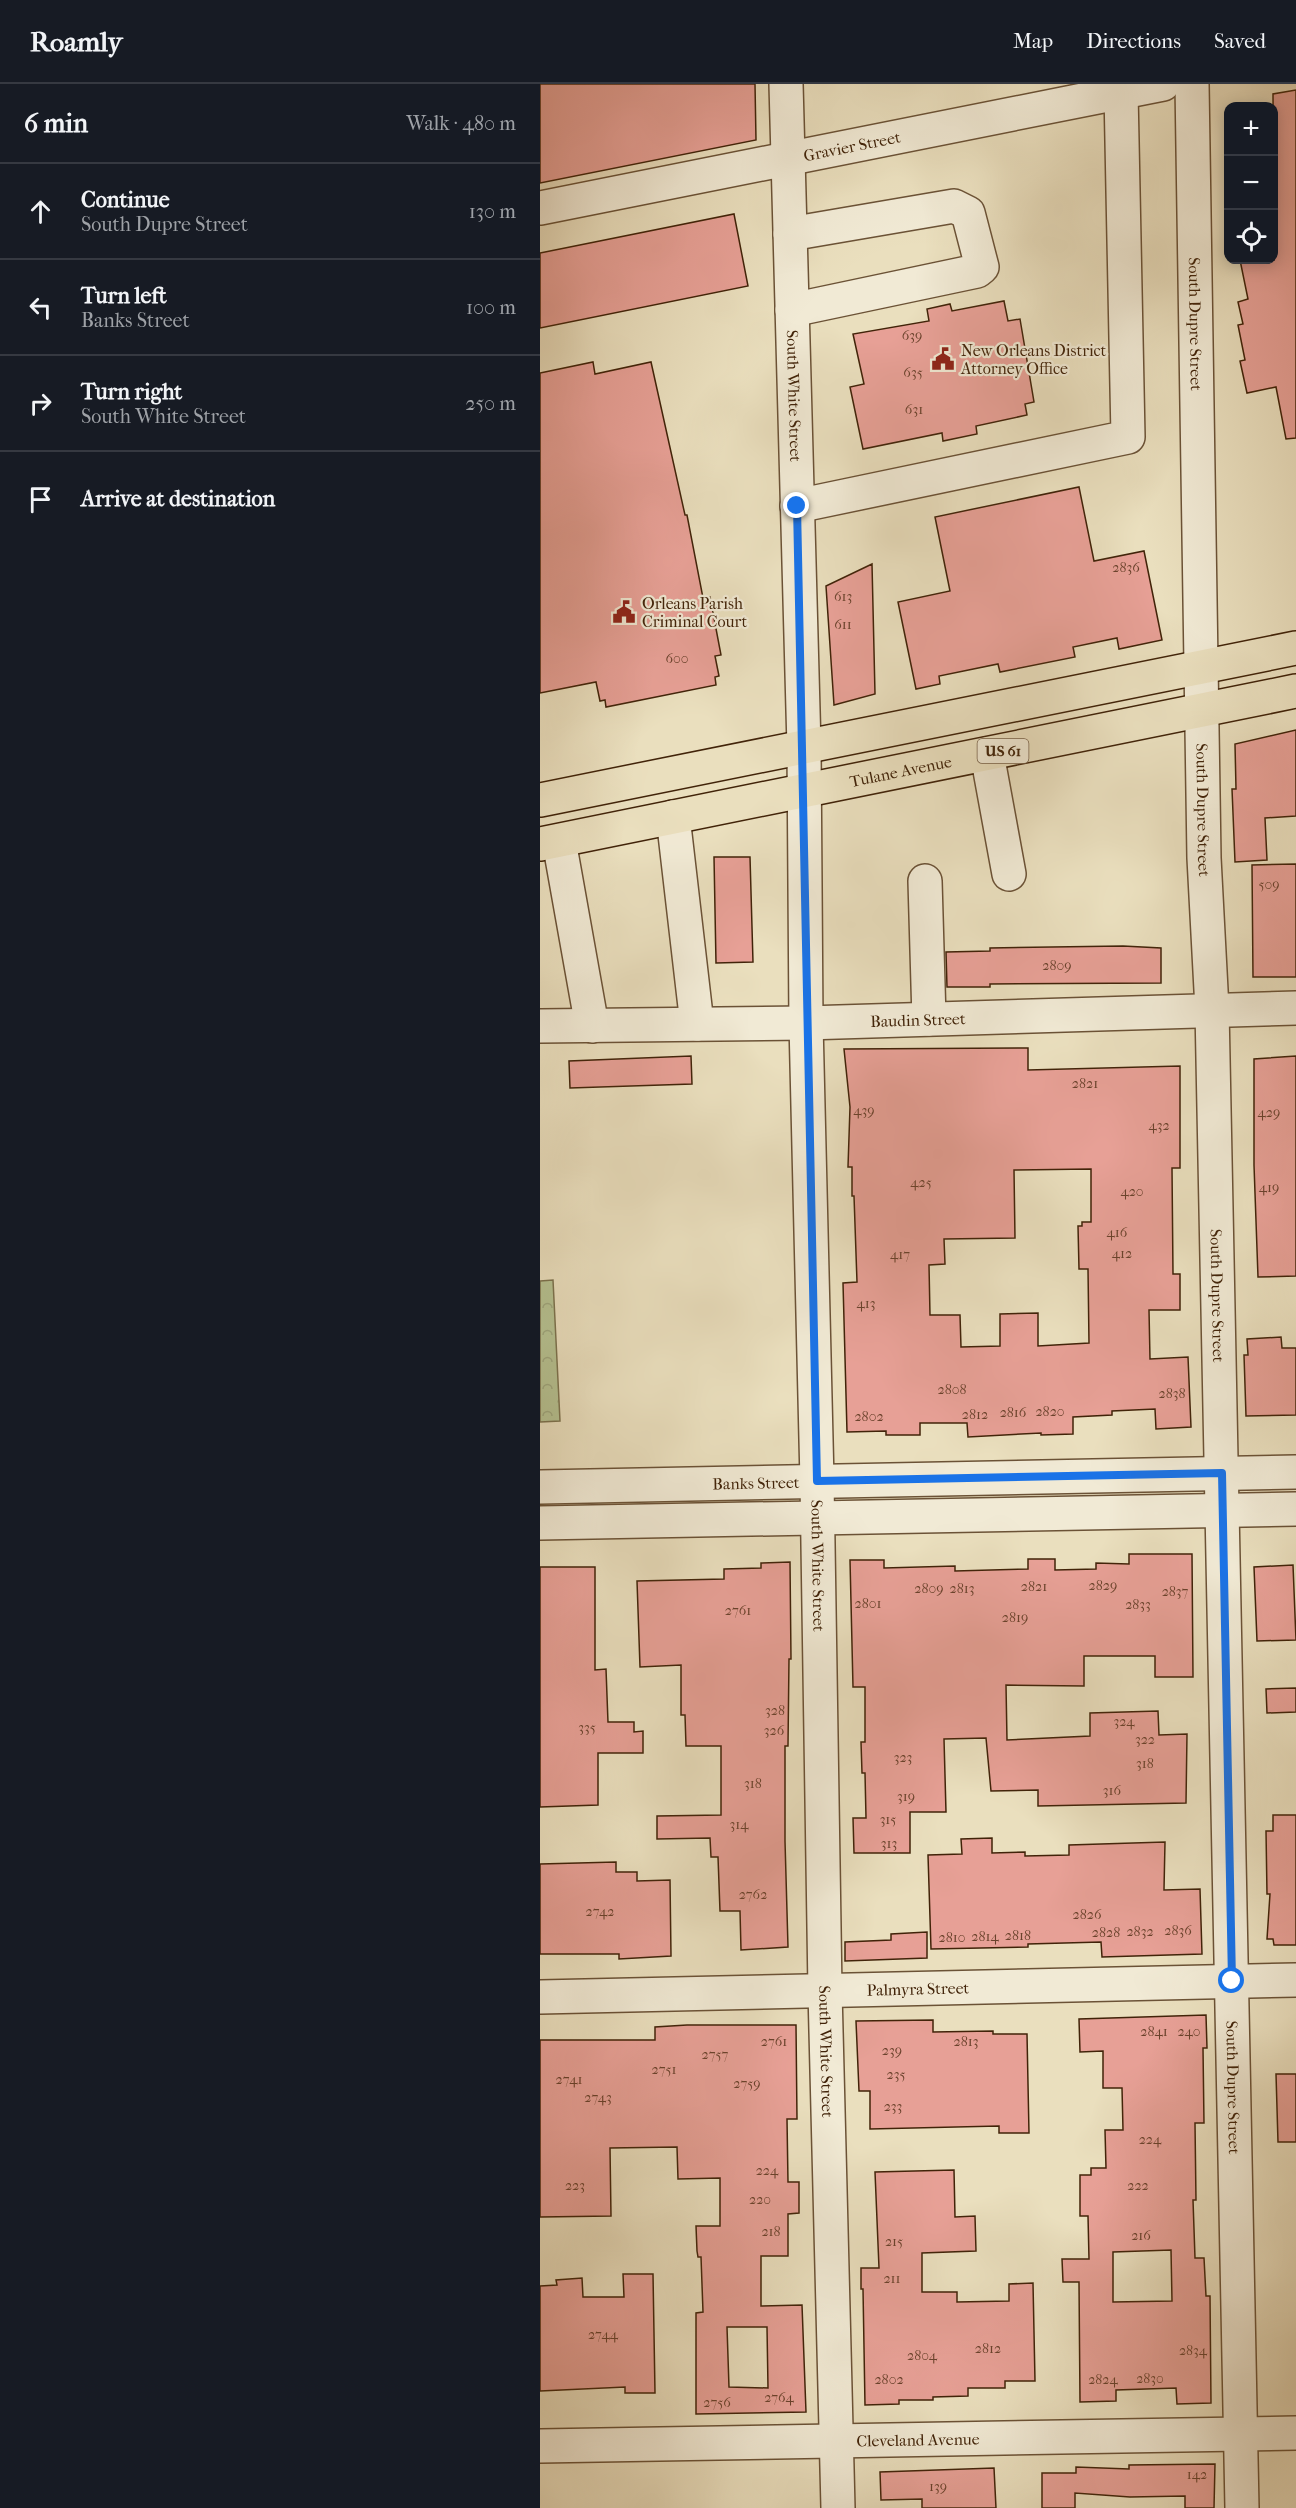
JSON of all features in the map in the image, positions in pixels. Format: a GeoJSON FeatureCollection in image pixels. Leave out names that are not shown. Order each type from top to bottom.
{"type":"FeatureCollection","features":[{"type":"Feature","properties":{"kind":"main road"},"geometry":{"type":"LineString","coordinates":[[540,800],[1296,648]]}},
{"type":"Feature","properties":{"kind":"main road","name":"Tulane Avenue"},"geometry":{"type":"LineString","coordinates":[[550,843],[1296,691]]}},
{"type":"Feature","properties":{"kind":"street","name":"South White Street"},"geometry":{"type":"LineString","coordinates":[[786,84],[804,747],[806,1023],[817,1481],[825,1991],[838,2508]]}},
{"type":"Feature","properties":{"kind":"street","name":"Gravier Street"},"geometry":{"type":"LineString","coordinates":[[540,208],[1163,84]]}},
{"type":"Feature","properties":{"kind":"street","name":"South Dupre Street"},"geometry":{"type":"LineString","coordinates":[[1192,84],[1204,858],[1212,1009],[1242,2508]]}},
{"type":"Feature","properties":{"kind":"street"},"geometry":{"type":"LineString","coordinates":[[797,506],[1128,437],[1121,92]]}},
{"type":"Feature","properties":{"kind":"street"},"geometry":{"type":"LineString","coordinates":[[790,234],[954,206],[968,213],[982,267],[977,271],[792,310]]}},
{"type":"Feature","properties":{"kind":"street"},"geometry":{"type":"LineString","coordinates":[[987,754],[1009,874]]}},
{"type":"Feature","properties":{"kind":"street"},"geometry":{"type":"LineString","coordinates":[[673,817],[697,1024]]}},
{"type":"Feature","properties":{"kind":"street"},"geometry":{"type":"LineString","coordinates":[[550,843],[592,1026]]}},
{"type":"Feature","properties":{"kind":"street"},"geometry":{"type":"LineString","coordinates":[[925,880],[929,1018]]}},
{"type":"Feature","properties":{"kind":"street","name":"Baudin Street"},"geometry":{"type":"LineString","coordinates":[[540,1026],[806,1023],[1296,1008]]}},
{"type":"Feature","properties":{"kind":"street","name":"Banks Street"},"geometry":{"type":"LineString","coordinates":[[540,1487],[1296,1472]]}},
{"type":"Feature","properties":{"kind":"street"},"geometry":{"type":"LineString","coordinates":[[540,1523],[1296,1509]]}},
{"type":"Feature","properties":{"kind":"street","name":"Palmyra Street"},"geometry":{"type":"LineString","coordinates":[[540,1997],[1296,1980]]}},
{"type":"Feature","properties":{"kind":"street","name":"Cleveland Avenue"},"geometry":{"type":"LineString","coordinates":[[540,2446],[1296,2433]]}},
{"type":"Feature","properties":{"kind":"green space"},"geometry":{"type":"Polygon","coordinates":[[[553,1280],[560,1421],[540,1422],[540,1281],[553,1280]]]}},
{"type":"Feature","properties":{"kind":"building"},"geometry":{"type":"Polygon","coordinates":[[[540,84],[755,84],[756,140],[540,183],[540,84]]]}},
{"type":"Feature","properties":{"kind":"building"},"geometry":{"type":"Polygon","coordinates":[[[1296,90],[1296,438],[1286,439],[1276,387],[1247,393],[1240,361],[1245,360],[1238,325],[1243,324],[1238,302],[1248,299],[1241,264],[1278,264],[1278,102],[1273,102],[1273,94],[1296,90]]]}},
{"type":"Feature","properties":{"kind":"building"},"geometry":{"type":"Polygon","coordinates":[[[734,214],[748,286],[540,328],[540,253],[734,214]]]}},
{"type":"Feature","properties":{"kind":"building","name":"New Orleans District Attorney Office"},"geometry":{"type":"Polygon","coordinates":[[[1004,301],[1008,321],[1020,319],[1034,402],[1025,404],[1027,415],[976,426],[977,434],[943,441],[942,433],[863,449],[850,387],[864,384],[853,334],[929,321],[927,309],[950,304],[952,311],[1004,301]]]}},
{"type":"Feature","properties":{"kind":"building"},"geometry":{"type":"Polygon","coordinates":[[[593,362],[595,374],[651,362],[685,515],[687,515],[703,598],[710,597],[721,655],[715,656],[719,676],[715,677],[716,685],[606,707],[605,700],[600,701],[596,682],[540,693],[540,373],[593,362]]]}},
{"type":"Feature","properties":{"kind":"building"},"geometry":{"type":"Polygon","coordinates":[[[1079,487],[1094,561],[1144,551],[1162,640],[1119,649],[1117,638],[1073,647],[1075,657],[1000,672],[998,664],[939,676],[940,684],[916,689],[898,602],[950,591],[935,517],[1079,487]]]}},
{"type":"Feature","properties":{"kind":"building"},"geometry":{"type":"Polygon","coordinates":[[[872,564],[875,694],[834,705],[826,586],[872,564]]]}},
{"type":"Feature","properties":{"kind":"building"},"geometry":{"type":"Polygon","coordinates":[[[1296,730],[1296,816],[1265,818],[1267,860],[1235,862],[1232,789],[1236,789],[1235,744],[1296,730]]]}},
{"type":"Feature","properties":{"kind":"building"},"geometry":{"type":"Polygon","coordinates":[[[714,857],[750,857],[753,962],[716,963],[714,857]]]}},
{"type":"Feature","properties":{"kind":"building"},"geometry":{"type":"Polygon","coordinates":[[[1296,864],[1296,977],[1253,977],[1252,865],[1296,864]]]}},
{"type":"Feature","properties":{"kind":"building"},"geometry":{"type":"Polygon","coordinates":[[[1123,946],[1161,948],[1161,983],[990,984],[990,987],[947,987],[946,952],[990,951],[990,948],[1123,946]]]}},
{"type":"Feature","properties":{"kind":"building"},"geometry":{"type":"Polygon","coordinates":[[[1028,1048],[1028,1070],[1180,1066],[1180,1168],[1172,1168],[1173,1274],[1180,1274],[1180,1310],[1149,1310],[1150,1359],[1188,1357],[1191,1427],[1156,1429],[1155,1409],[1112,1411],[1112,1415],[1073,1417],[1073,1434],[1041,1435],[1041,1433],[968,1437],[967,1423],[920,1423],[920,1435],[886,1435],[886,1431],[847,1432],[843,1283],[857,1282],[852,1167],[848,1167],[850,1107],[844,1049],[1028,1048]],[[1091,1169],[1014,1170],[1015,1238],[944,1239],[945,1264],[929,1265],[930,1315],[960,1315],[961,1347],[1000,1346],[1000,1314],[1038,1313],[1038,1346],[1089,1343],[1088,1269],[1079,1269],[1078,1226],[1082,1226],[1082,1222],[1091,1222],[1091,1169]]]}},
{"type":"Feature","properties":{"kind":"building"},"geometry":{"type":"Polygon","coordinates":[[[691,1056],[692,1084],[570,1088],[569,1061],[691,1056]]]}},
{"type":"Feature","properties":{"kind":"building"},"geometry":{"type":"Polygon","coordinates":[[[1296,1056],[1296,1276],[1258,1277],[1254,1165],[1254,1059],[1296,1056]]]}},
{"type":"Feature","properties":{"kind":"building"},"geometry":{"type":"Polygon","coordinates":[[[1281,1337],[1282,1348],[1296,1348],[1296,1415],[1246,1416],[1244,1355],[1248,1355],[1247,1339],[1281,1337]]]}},
{"type":"Feature","properties":{"kind":"building"},"geometry":{"type":"Polygon","coordinates":[[[1129,1554],[1192,1554],[1193,1677],[1155,1677],[1155,1656],[1084,1656],[1084,1686],[1006,1685],[1007,1740],[1090,1736],[1090,1713],[1158,1711],[1159,1735],[1187,1734],[1186,1803],[1038,1806],[1038,1790],[991,1791],[986,1738],[944,1739],[946,1812],[910,1812],[910,1853],[854,1853],[853,1818],[866,1818],[865,1773],[862,1773],[861,1742],[865,1742],[865,1687],[853,1687],[850,1560],[884,1560],[884,1568],[955,1566],[955,1571],[1028,1569],[1028,1559],[1055,1559],[1055,1570],[1096,1569],[1096,1563],[1129,1564],[1129,1554]]]}},
{"type":"Feature","properties":{"kind":"building"},"geometry":{"type":"Polygon","coordinates":[[[790,1562],[791,1659],[789,1659],[788,1746],[785,1746],[788,1947],[741,1950],[740,1911],[720,1911],[718,1857],[711,1857],[710,1838],[657,1839],[657,1816],[721,1815],[721,1746],[686,1746],[685,1715],[681,1715],[681,1665],[640,1667],[637,1581],[724,1579],[724,1569],[761,1568],[761,1563],[790,1562]]]}},
{"type":"Feature","properties":{"kind":"building"},"geometry":{"type":"Polygon","coordinates":[[[1293,1565],[1296,1640],[1257,1641],[1254,1567],[1293,1565]]]}},
{"type":"Feature","properties":{"kind":"building"},"geometry":{"type":"Polygon","coordinates":[[[540,1567],[595,1567],[595,1670],[606,1669],[608,1722],[634,1722],[634,1732],[643,1731],[643,1753],[598,1753],[598,1805],[540,1807],[540,1567]]]}},
{"type":"Feature","properties":{"kind":"building"},"geometry":{"type":"Polygon","coordinates":[[[1296,1688],[1296,1712],[1267,1713],[1266,1689],[1296,1688]]]}},
{"type":"Feature","properties":{"kind":"building"},"geometry":{"type":"Polygon","coordinates":[[[1273,1815],[1296,1815],[1296,1945],[1274,1945],[1273,1939],[1267,1939],[1270,1894],[1267,1894],[1266,1831],[1273,1831],[1273,1815]]]}},
{"type":"Feature","properties":{"kind":"building"},"geometry":{"type":"Polygon","coordinates":[[[992,1838],[992,1853],[1025,1852],[1025,1856],[1069,1855],[1069,1845],[1165,1842],[1164,1890],[1200,1889],[1202,1954],[1102,1957],[1101,1942],[1028,1944],[1028,1947],[931,1949],[928,1855],[962,1854],[961,1839],[992,1838]]]}},
{"type":"Feature","properties":{"kind":"building"},"geometry":{"type":"Polygon","coordinates":[[[616,1862],[616,1872],[637,1872],[637,1881],[670,1880],[671,1956],[619,1959],[619,1954],[540,1954],[540,1864],[616,1862]]]}},
{"type":"Feature","properties":{"kind":"building"},"geometry":{"type":"Polygon","coordinates":[[[927,1932],[927,1958],[845,1961],[845,1942],[891,1940],[891,1934],[927,1932]]]}},
{"type":"Feature","properties":{"kind":"building"},"geometry":{"type":"Polygon","coordinates":[[[1206,2015],[1207,2048],[1203,2048],[1204,2123],[1195,2123],[1196,2200],[1193,2200],[1195,2258],[1204,2258],[1206,2296],[1210,2296],[1211,2403],[1177,2404],[1176,2388],[1116,2390],[1116,2401],[1080,2402],[1079,2282],[1063,2282],[1062,2259],[1089,2259],[1088,2216],[1080,2216],[1080,2175],[1091,2175],[1091,2168],[1106,2168],[1105,2130],[1123,2130],[1122,2088],[1103,2088],[1103,2051],[1080,2052],[1079,2019],[1206,2015]],[[1171,2250],[1113,2252],[1113,2302],[1172,2301],[1171,2250]]]}},
{"type":"Feature","properties":{"kind":"building"},"geometry":{"type":"Polygon","coordinates":[[[933,2020],[933,2032],[993,2031],[993,2034],[1027,2034],[1029,2133],[999,2133],[999,2126],[870,2129],[870,2091],[859,2091],[856,2021],[933,2020]]]}},
{"type":"Feature","properties":{"kind":"building"},"geometry":{"type":"Polygon","coordinates":[[[796,2025],[797,2119],[787,2119],[788,2182],[799,2182],[799,2213],[788,2214],[788,2256],[761,2256],[761,2306],[802,2305],[806,2412],[696,2414],[696,2313],[703,2312],[701,2257],[698,2257],[697,2251],[696,2226],[720,2226],[720,2178],[678,2179],[677,2147],[610,2148],[611,2216],[540,2217],[540,2040],[655,2040],[655,2027],[796,2025]],[[727,2327],[729,2387],[768,2388],[767,2327],[727,2327]]]}},
{"type":"Feature","properties":{"kind":"building"},"geometry":{"type":"Polygon","coordinates":[[[1276,2074],[1296,2074],[1296,2142],[1278,2142],[1276,2074]]]}},
{"type":"Feature","properties":{"kind":"building"},"geometry":{"type":"Polygon","coordinates":[[[954,2170],[955,2217],[975,2216],[976,2251],[922,2253],[922,2292],[957,2292],[957,2302],[1009,2301],[1009,2284],[1033,2283],[1035,2381],[1005,2381],[1005,2388],[968,2388],[968,2396],[933,2397],[933,2400],[899,2400],[899,2404],[865,2405],[861,2268],[879,2268],[875,2172],[954,2170]]]}},
{"type":"Feature","properties":{"kind":"building"},"geometry":{"type":"Polygon","coordinates":[[[623,2274],[653,2274],[655,2393],[625,2393],[625,2387],[540,2391],[540,2286],[557,2285],[556,2280],[582,2278],[583,2297],[624,2297],[623,2274]]]}},
{"type":"Feature","properties":{"kind":"building"},"geometry":{"type":"Polygon","coordinates":[[[1215,2464],[1214,2508],[1185,2508],[1185,2496],[1130,2497],[1075,2493],[1075,2508],[1042,2508],[1042,2473],[1076,2473],[1076,2467],[1129,2469],[1129,2465],[1215,2464]]]}},
{"type":"Feature","properties":{"kind":"building"},"geometry":{"type":"Polygon","coordinates":[[[994,2468],[996,2508],[922,2508],[922,2499],[881,2500],[880,2472],[994,2468]]]}},
{"type":"Feature","properties":{"kind":"place","name":"New Orleans District Attorney Office"},"geometry":{"type":"Point","coordinates":[943,359]}},
{"type":"Feature","properties":{"kind":"place","name":"Orleans Parish Criminal Court"},"geometry":{"type":"Point","coordinates":[624,612]}},
{"type":"Feature","properties":{"kind":"route"},"geometry":{"type":"LineString","coordinates":[[797,506],[804,747],[806,1023],[817,1481],[1222,1473],[1232,1981]]}}]}
